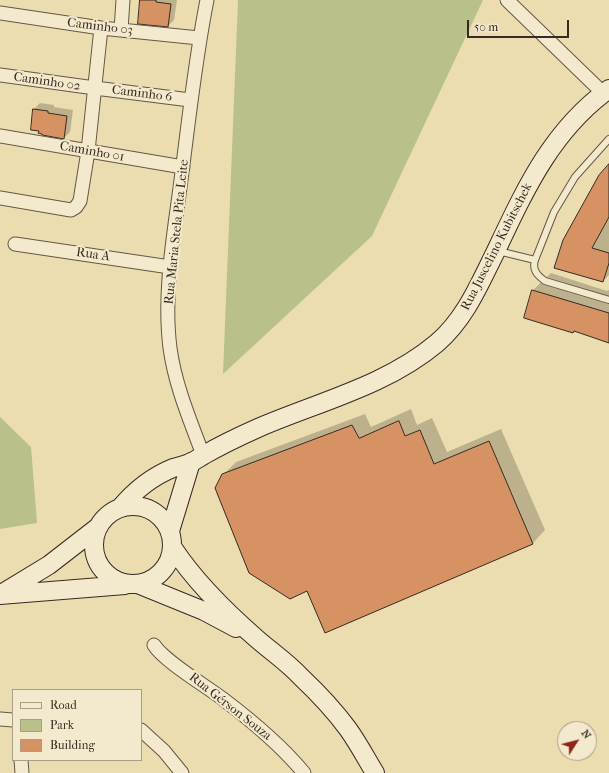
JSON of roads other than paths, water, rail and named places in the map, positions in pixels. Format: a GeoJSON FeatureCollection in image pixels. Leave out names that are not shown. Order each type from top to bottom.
{"type":"FeatureCollection","features":[{"type":"Feature","properties":{"kind":"main road","name":"Rua Juscelino Kubitschek"},"geometry":{"type":"LineString","coordinates":[[120,508],[130,496],[151,479],[197,459],[258,428],[356,390],[403,366],[421,355],[442,338],[458,320],[470,302],[529,184],[542,162],[561,134],[584,110],[606,91]]}},
{"type":"Feature","properties":{"kind":"main road"},"geometry":{"type":"LineString","coordinates":[[0,595],[133,585],[152,580],[163,572],[170,561],[171,540],[181,492],[197,459]]}},
{"type":"Feature","properties":{"kind":"main road"},"geometry":{"type":"LineString","coordinates":[[0,595],[49,565],[98,527],[111,512],[120,508],[132,506],[144,507],[155,512],[164,521],[171,540],[186,568],[203,588],[257,640],[281,658],[323,700],[348,729],[375,773]]}},
{"type":"Feature","properties":{"kind":"main road"},"geometry":{"type":"LineString","coordinates":[[98,527],[94,541],[95,556],[101,569],[112,579],[133,585],[204,611],[257,640]]}},
{"type":"Feature","properties":{"kind":"street"},"geometry":{"type":"LineString","coordinates":[[121,30],[123,0]]}},
{"type":"Feature","properties":{"kind":"street","name":"Rua Maria Stela Pita Leite"},"geometry":{"type":"LineString","coordinates":[[197,459],[174,369],[170,347],[170,267],[190,100],[199,38],[207,0]]}},
{"type":"Feature","properties":{"kind":"street"},"geometry":{"type":"LineString","coordinates":[[507,0],[606,91]]}},
{"type":"Feature","properties":{"kind":"street","name":"Caminho 03"},"geometry":{"type":"LineString","coordinates":[[0,13],[101,28],[199,38]]}},
{"type":"Feature","properties":{"kind":"street"},"geometry":{"type":"LineString","coordinates":[[0,198],[71,210],[76,207],[80,201],[88,151],[101,28]]}},
{"type":"Feature","properties":{"kind":"street","name":"Caminho 02"},"geometry":{"type":"LineString","coordinates":[[0,75],[94,88]]}},
{"type":"Feature","properties":{"kind":"street","name":"Caminho 6"},"geometry":{"type":"LineString","coordinates":[[94,88],[190,100]]}},
{"type":"Feature","properties":{"kind":"street","name":"Caminho 01"},"geometry":{"type":"LineString","coordinates":[[0,136],[183,167]]}},
{"type":"Feature","properties":{"kind":"street","name":"Rua A"},"geometry":{"type":"LineString","coordinates":[[15,244],[170,267]]}},
{"type":"Feature","properties":{"kind":"street","name":"Rua Gérson Souza"},"geometry":{"type":"LineString","coordinates":[[154,645],[157,651],[241,714],[278,746],[304,773]]}},
{"type":"Feature","properties":{"kind":"street"},"geometry":{"type":"LineString","coordinates":[[0,719],[12,720]]}},
{"type":"Feature","properties":{"kind":"street"},"geometry":{"type":"LineString","coordinates":[[142,731],[164,751],[182,773]]}},
{"type":"Feature","properties":{"kind":"street"},"geometry":{"type":"LineString","coordinates":[[21,761],[22,773]]}},
{"type":"Feature","properties":{"kind":"lane"},"geometry":{"type":"LineString","coordinates":[[609,139],[575,177],[554,212],[533,266],[539,277],[545,281],[609,300]]}},
{"type":"Feature","properties":{"kind":"lane"},"geometry":{"type":"LineString","coordinates":[[496,250],[535,260]]}}]}
